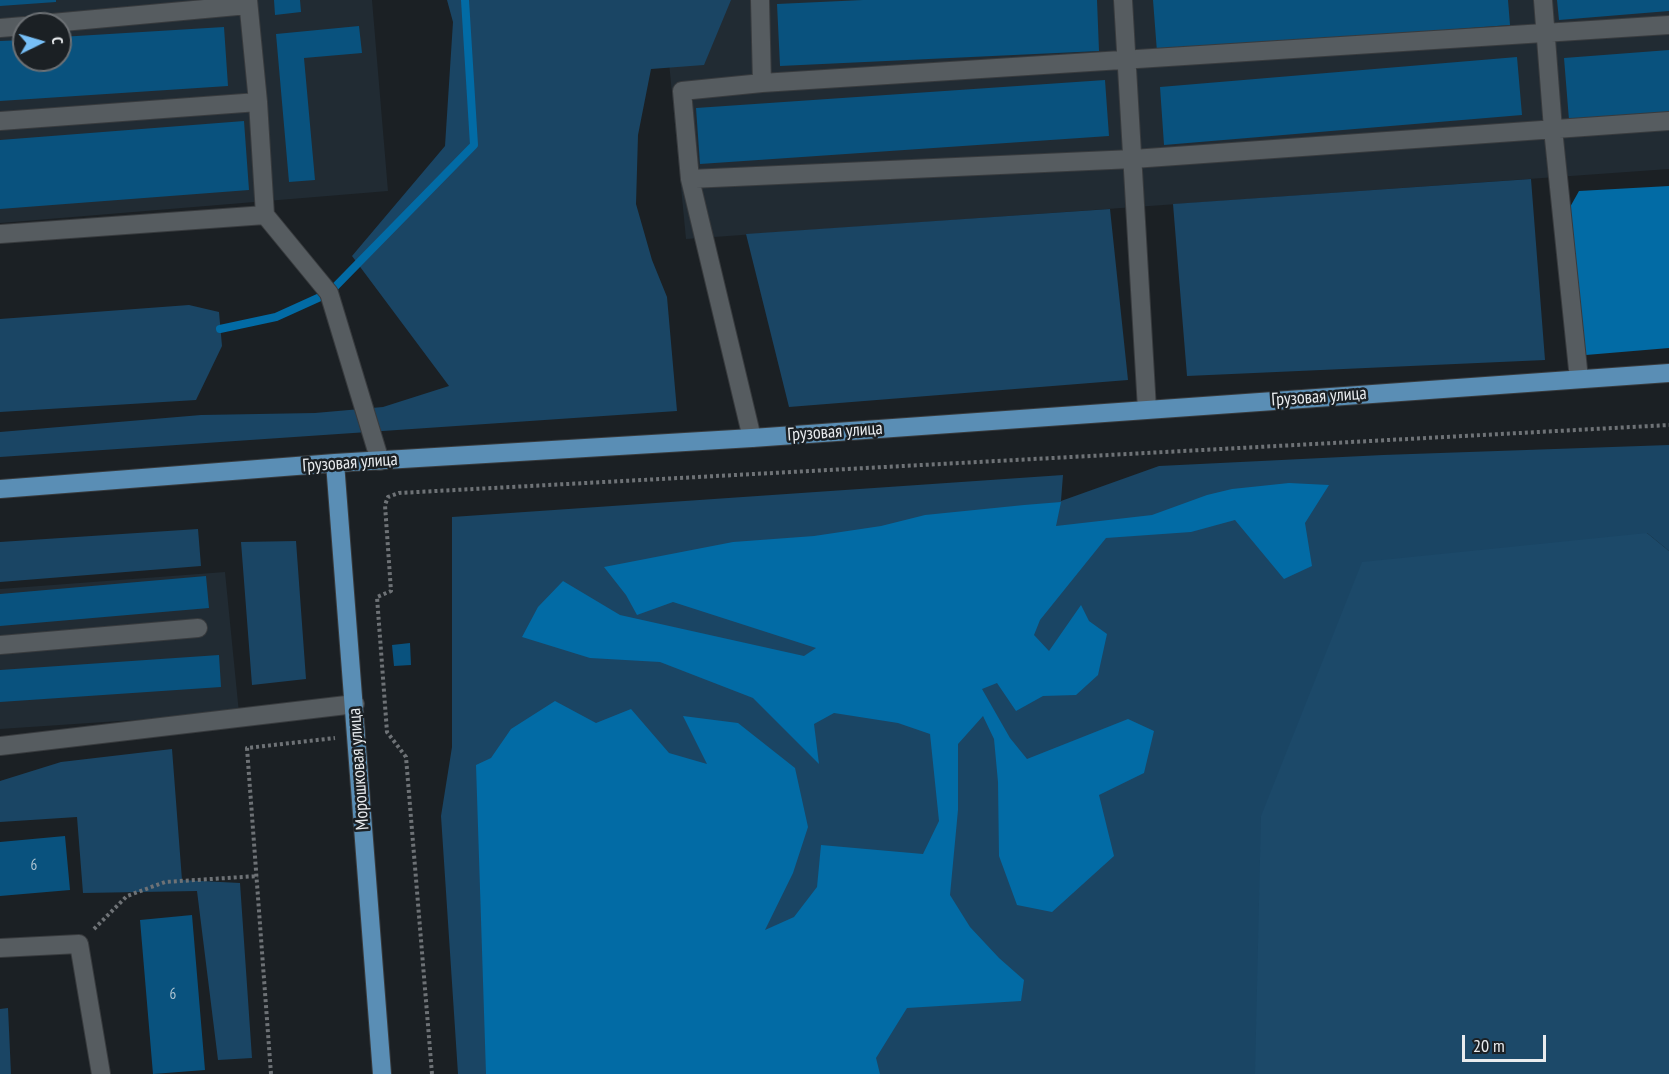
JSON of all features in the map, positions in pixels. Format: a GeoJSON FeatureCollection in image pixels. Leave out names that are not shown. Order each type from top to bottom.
{"type":"FeatureCollection","features":[{"type":"Feature","properties":{"kind":"main road","name":"Грузовая улица"},"geometry":{"type":"LineString","coordinates":[[0,489],[335,463],[752,438],[1669,373]]}},
{"type":"Feature","properties":{"kind":"main road","name":"Морошковая улица"},"geometry":{"type":"LineString","coordinates":[[335,463],[382,1074]]}},
{"type":"Feature","properties":{"kind":"lane"},"geometry":{"type":"LineString","coordinates":[[760,0],[762,83]]}},
{"type":"Feature","properties":{"kind":"lane"},"geometry":{"type":"LineString","coordinates":[[1123,0],[1147,409]]}},
{"type":"Feature","properties":{"kind":"lane"},"geometry":{"type":"LineString","coordinates":[[1543,0],[1553,129],[1579,379]]}},
{"type":"Feature","properties":{"kind":"lane"},"geometry":{"type":"LineString","coordinates":[[72,21],[248,3],[258,102],[265,215],[329,293],[380,461]]}},
{"type":"Feature","properties":{"kind":"lane"},"geometry":{"type":"LineString","coordinates":[[752,438],[690,179],[682,91],[762,83],[1669,25]]}},
{"type":"Feature","properties":{"kind":"lane"},"geometry":{"type":"LineString","coordinates":[[0,122],[258,102]]}},
{"type":"Feature","properties":{"kind":"lane"},"geometry":{"type":"LineString","coordinates":[[690,179],[1133,159],[1669,121]]}},
{"type":"Feature","properties":{"kind":"lane"},"geometry":{"type":"LineString","coordinates":[[0,234],[265,215]]}},
{"type":"Feature","properties":{"kind":"lane"},"geometry":{"type":"LineString","coordinates":[[0,645],[198,628]]}},
{"type":"Feature","properties":{"kind":"lane"},"geometry":{"type":"LineString","coordinates":[[0,746],[355,704]]}},
{"type":"Feature","properties":{"kind":"lane"},"geometry":{"type":"LineString","coordinates":[[0,948],[79,944],[101,1074]]}},
{"type":"Feature","properties":{"kind":"path"},"geometry":{"type":"LineString","coordinates":[[432,1074],[406,757],[387,732],[377,597],[391,591],[385,505],[388,497],[399,494],[1669,425]]}},
{"type":"Feature","properties":{"kind":"path"},"geometry":{"type":"LineString","coordinates":[[271,1074],[247,748],[387,732]]}},
{"type":"Feature","properties":{"kind":"path"},"geometry":{"type":"LineString","coordinates":[[79,944],[126,896],[165,882],[258,876]]}},
{"type":"Feature","properties":{"kind":"shaded area"},"geometry":{"type":"Polygon","coordinates":[[[0,0],[372,0],[388,191],[0,223],[0,0]]]}},
{"type":"Feature","properties":{"kind":"shaded area"},"geometry":{"type":"Polygon","coordinates":[[[447,0],[731,0],[704,65],[651,69],[638,135],[636,204],[652,260],[667,297],[677,411],[0,457],[0,432],[201,415],[315,413],[383,407],[449,386],[352,256],[445,146],[453,22],[447,0]]]}},
{"type":"Feature","properties":{"kind":"shaded area"},"geometry":{"type":"Polygon","coordinates":[[[663,0],[1669,0],[1669,169],[686,239],[663,0]]]}},
{"type":"Feature","properties":{"kind":"shaded area"},"geometry":{"type":"Polygon","coordinates":[[[1531,179],[1545,360],[1187,376],[1173,204],[1531,179]]]}},
{"type":"Feature","properties":{"kind":"shaded area"},"geometry":{"type":"Polygon","coordinates":[[[1669,186],[1669,348],[1574,356],[1560,225],[1579,191],[1669,186]]]}},
{"type":"Feature","properties":{"kind":"shaded area"},"geometry":{"type":"Polygon","coordinates":[[[1110,209],[1128,380],[789,407],[746,234],[1110,209]]]}},
{"type":"Feature","properties":{"kind":"shaded area"},"geometry":{"type":"Polygon","coordinates":[[[189,305],[219,312],[222,346],[196,400],[0,412],[0,319],[189,305]]]}},
{"type":"Feature","properties":{"kind":"shaded area"},"geometry":{"type":"Polygon","coordinates":[[[1669,445],[1669,551],[1647,533],[1261,1074],[458,1074],[441,816],[452,747],[452,517],[1063,475],[1061,501],[1159,466],[1669,445]]]}},
{"type":"Feature","properties":{"kind":"shaded area"},"geometry":{"type":"Polygon","coordinates":[[[1289,483],[1329,485],[1305,523],[1312,566],[1284,579],[1235,520],[1191,532],[1106,538],[1040,620],[1034,635],[1049,651],[1081,605],[1089,621],[1107,634],[1098,675],[1076,695],[1043,696],[1016,711],[997,683],[982,689],[1010,738],[1027,759],[1128,719],[1154,731],[1144,773],[1099,795],[1114,856],[1052,912],[1017,905],[999,856],[998,782],[994,739],[983,716],[958,744],[958,810],[950,895],[970,927],[999,958],[1024,980],[1021,1001],[907,1008],[876,1058],[880,1074],[486,1074],[476,765],[491,758],[511,729],[555,701],[596,723],[631,709],[669,753],[707,764],[683,716],[738,723],[795,768],[808,827],[793,873],[765,930],[794,917],[817,887],[821,845],[923,854],[939,821],[930,734],[898,723],[834,713],[814,724],[819,764],[753,698],[660,662],[590,658],[522,637],[538,607],[563,581],[620,615],[804,656],[816,648],[673,602],[637,615],[626,595],[604,567],[733,542],[814,536],[881,526],[925,515],[1024,505],[1061,502],[1056,526],[1152,515],[1207,495],[1232,489],[1289,483]]]}},
{"type":"Feature","properties":{"kind":"shaded area"},"geometry":{"type":"Polygon","coordinates":[[[198,529],[201,566],[0,582],[0,542],[198,529]]]}},
{"type":"Feature","properties":{"kind":"shaded area"},"geometry":{"type":"Polygon","coordinates":[[[1647,533],[1669,551],[1669,1074],[1255,1074],[1261,816],[1362,562],[1647,533]]]}},
{"type":"Feature","properties":{"kind":"shaded area"},"geometry":{"type":"Polygon","coordinates":[[[296,541],[306,679],[252,685],[241,542],[296,541]]]}},
{"type":"Feature","properties":{"kind":"shaded area"},"geometry":{"type":"Polygon","coordinates":[[[225,572],[239,713],[0,729],[0,589],[225,572]]]}},
{"type":"Feature","properties":{"kind":"shaded area"},"geometry":{"type":"Polygon","coordinates":[[[172,749],[182,880],[240,883],[252,1058],[218,1060],[197,891],[83,893],[77,817],[0,822],[0,781],[61,762],[172,749]]]}},
{"type":"Feature","properties":{"kind":"shaded area"},"geometry":{"type":"Polygon","coordinates":[[[8,1008],[11,1074],[0,1074],[0,1009],[8,1008]]]}},
{"type":"Feature","properties":{"kind":"building"},"geometry":{"type":"Polygon","coordinates":[[[0,0],[56,0],[56,2],[0,6],[0,0]]]}},
{"type":"Feature","properties":{"kind":"building"},"geometry":{"type":"Polygon","coordinates":[[[274,0],[300,0],[301,12],[275,15],[274,0]]]}},
{"type":"Feature","properties":{"kind":"building"},"geometry":{"type":"Polygon","coordinates":[[[863,0],[1097,0],[1099,51],[780,66],[777,4],[863,0]]]}},
{"type":"Feature","properties":{"kind":"building"},"geometry":{"type":"Polygon","coordinates":[[[1153,0],[1508,0],[1510,25],[1157,52],[1153,0]]]}},
{"type":"Feature","properties":{"kind":"building"},"geometry":{"type":"Polygon","coordinates":[[[1557,0],[1669,0],[1669,11],[1559,20],[1557,0]]]}},
{"type":"Feature","properties":{"kind":"building"},"geometry":{"type":"Polygon","coordinates":[[[359,26],[362,53],[304,58],[315,180],[289,182],[276,34],[359,26]]]}},
{"type":"Feature","properties":{"kind":"building"},"geometry":{"type":"Polygon","coordinates":[[[224,27],[228,86],[0,101],[0,41],[12,40],[12,72],[72,72],[72,36],[224,27]]]}},
{"type":"Feature","properties":{"kind":"building"},"geometry":{"type":"Polygon","coordinates":[[[1669,50],[1669,112],[1569,120],[1564,58],[1669,50]]]}},
{"type":"Feature","properties":{"kind":"building"},"geometry":{"type":"Polygon","coordinates":[[[1517,57],[1522,115],[1164,145],[1160,87],[1517,57]]]}},
{"type":"Feature","properties":{"kind":"building"},"geometry":{"type":"Polygon","coordinates":[[[1105,80],[1109,136],[700,164],[696,108],[1105,80]]]}},
{"type":"Feature","properties":{"kind":"building"},"geometry":{"type":"Polygon","coordinates":[[[244,121],[249,190],[0,209],[0,140],[244,121]]]}},
{"type":"Feature","properties":{"kind":"building"},"geometry":{"type":"Polygon","coordinates":[[[206,576],[209,608],[0,626],[0,594],[206,576]]]}},
{"type":"Feature","properties":{"kind":"building"},"geometry":{"type":"Polygon","coordinates":[[[410,643],[411,665],[394,666],[392,645],[410,643]]]}},
{"type":"Feature","properties":{"kind":"building"},"geometry":{"type":"Polygon","coordinates":[[[219,655],[221,687],[0,702],[0,670],[219,655]]]}},
{"type":"Feature","properties":{"kind":"building"},"geometry":{"type":"Polygon","coordinates":[[[65,836],[70,890],[0,896],[0,842],[65,836]]]}},
{"type":"Feature","properties":{"kind":"building"},"geometry":{"type":"Polygon","coordinates":[[[192,915],[205,1070],[153,1074],[140,920],[192,915]]]}},
{"type":"Feature","properties":{"kind":"waterway"},"geometry":{"type":"LineString","coordinates":[[220,329],[276,317],[329,293],[474,145],[465,0]]}}]}
